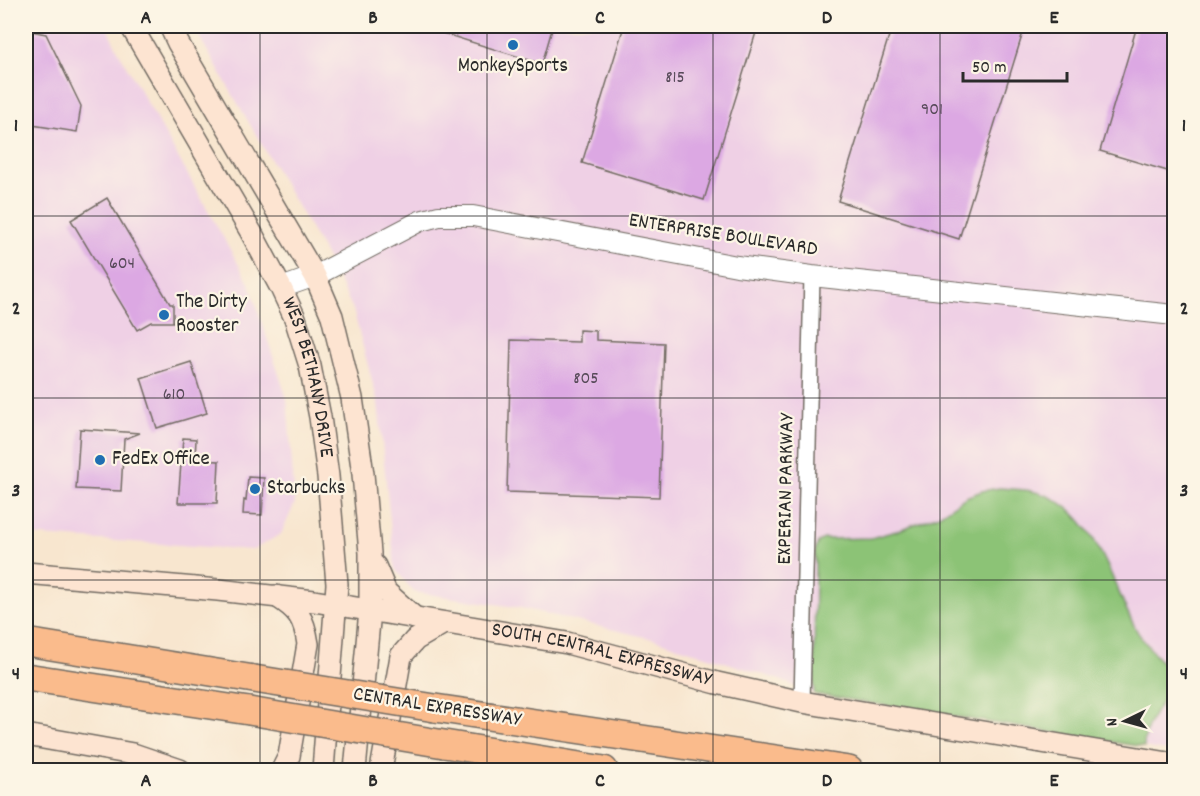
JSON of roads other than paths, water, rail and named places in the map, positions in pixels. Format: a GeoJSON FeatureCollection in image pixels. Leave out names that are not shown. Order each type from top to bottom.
{"type":"FeatureCollection","features":[{"type":"Feature","properties":{"kind":"highway"},"geometry":{"type":"LineString","coordinates":[[26,622],[57,647]]}},
{"type":"Feature","properties":{"kind":"highway","name":"CENTRAL EXPRESSWAY"},"geometry":{"type":"LineString","coordinates":[[26,642],[435,708],[849,771]]}},
{"type":"Feature","properties":{"kind":"highway","name":"CENTRAL EXPRESSWAY"},"geometry":{"type":"LineString","coordinates":[[26,677],[249,711],[604,771]]}},
{"type":"Feature","properties":{"kind":"main road","name":"WEST BETHANY DRIVE"},"geometry":{"type":"LineString","coordinates":[[170,26],[315,276],[332,316],[352,398],[363,474],[370,554],[370,611],[355,771]]}},
{"type":"Feature","properties":{"kind":"main road","name":"WEST BETHANY DRIVE"},"geometry":{"type":"LineString","coordinates":[[136,27],[281,288],[295,318],[310,366],[320,417],[335,541],[337,606],[323,771]]}},
{"type":"Feature","properties":{"kind":"main road"},"geometry":{"type":"LineString","coordinates":[[370,554],[386,592],[415,619]]}},
{"type":"Feature","properties":{"kind":"main road","name":"SOUTH CENTRAL EXPRESSWAY"},"geometry":{"type":"LineString","coordinates":[[26,573],[276,596],[567,643],[717,683],[802,702],[1174,764]]}},
{"type":"Feature","properties":{"kind":"main road"},"geometry":{"type":"LineString","coordinates":[[276,596],[294,607],[306,630],[308,644],[289,756],[282,771]]}},
{"type":"Feature","properties":{"kind":"main road"},"geometry":{"type":"LineString","coordinates":[[381,771],[400,656],[415,640],[444,623]]}},
{"type":"Feature","properties":{"kind":"main road"},"geometry":{"type":"LineString","coordinates":[[26,735],[133,754],[180,771]]}},
{"type":"Feature","properties":{"kind":"street","name":"ENTERPRISE BOULEVARD"},"geometry":{"type":"LineString","coordinates":[[281,288],[315,276],[420,221],[439,216],[473,216],[737,266],[1174,315]]}},
{"type":"Feature","properties":{"kind":"street","name":"EXPERIAN PARKWAY"},"geometry":{"type":"LineString","coordinates":[[802,702],[812,276]]}},
{"type":"Feature","properties":{"kind":"place","name":"MonkeySports"},"geometry":{"type":"Point","coordinates":[513,45]}},
{"type":"Feature","properties":{"kind":"place","name":"The Dirty Rooster"},"geometry":{"type":"Point","coordinates":[164,315]}},
{"type":"Feature","properties":{"kind":"place","name":"FedEx Office"},"geometry":{"type":"Point","coordinates":[100,460]}},
{"type":"Feature","properties":{"kind":"place","name":"Starbucks"},"geometry":{"type":"Point","coordinates":[255,489]}}]}
